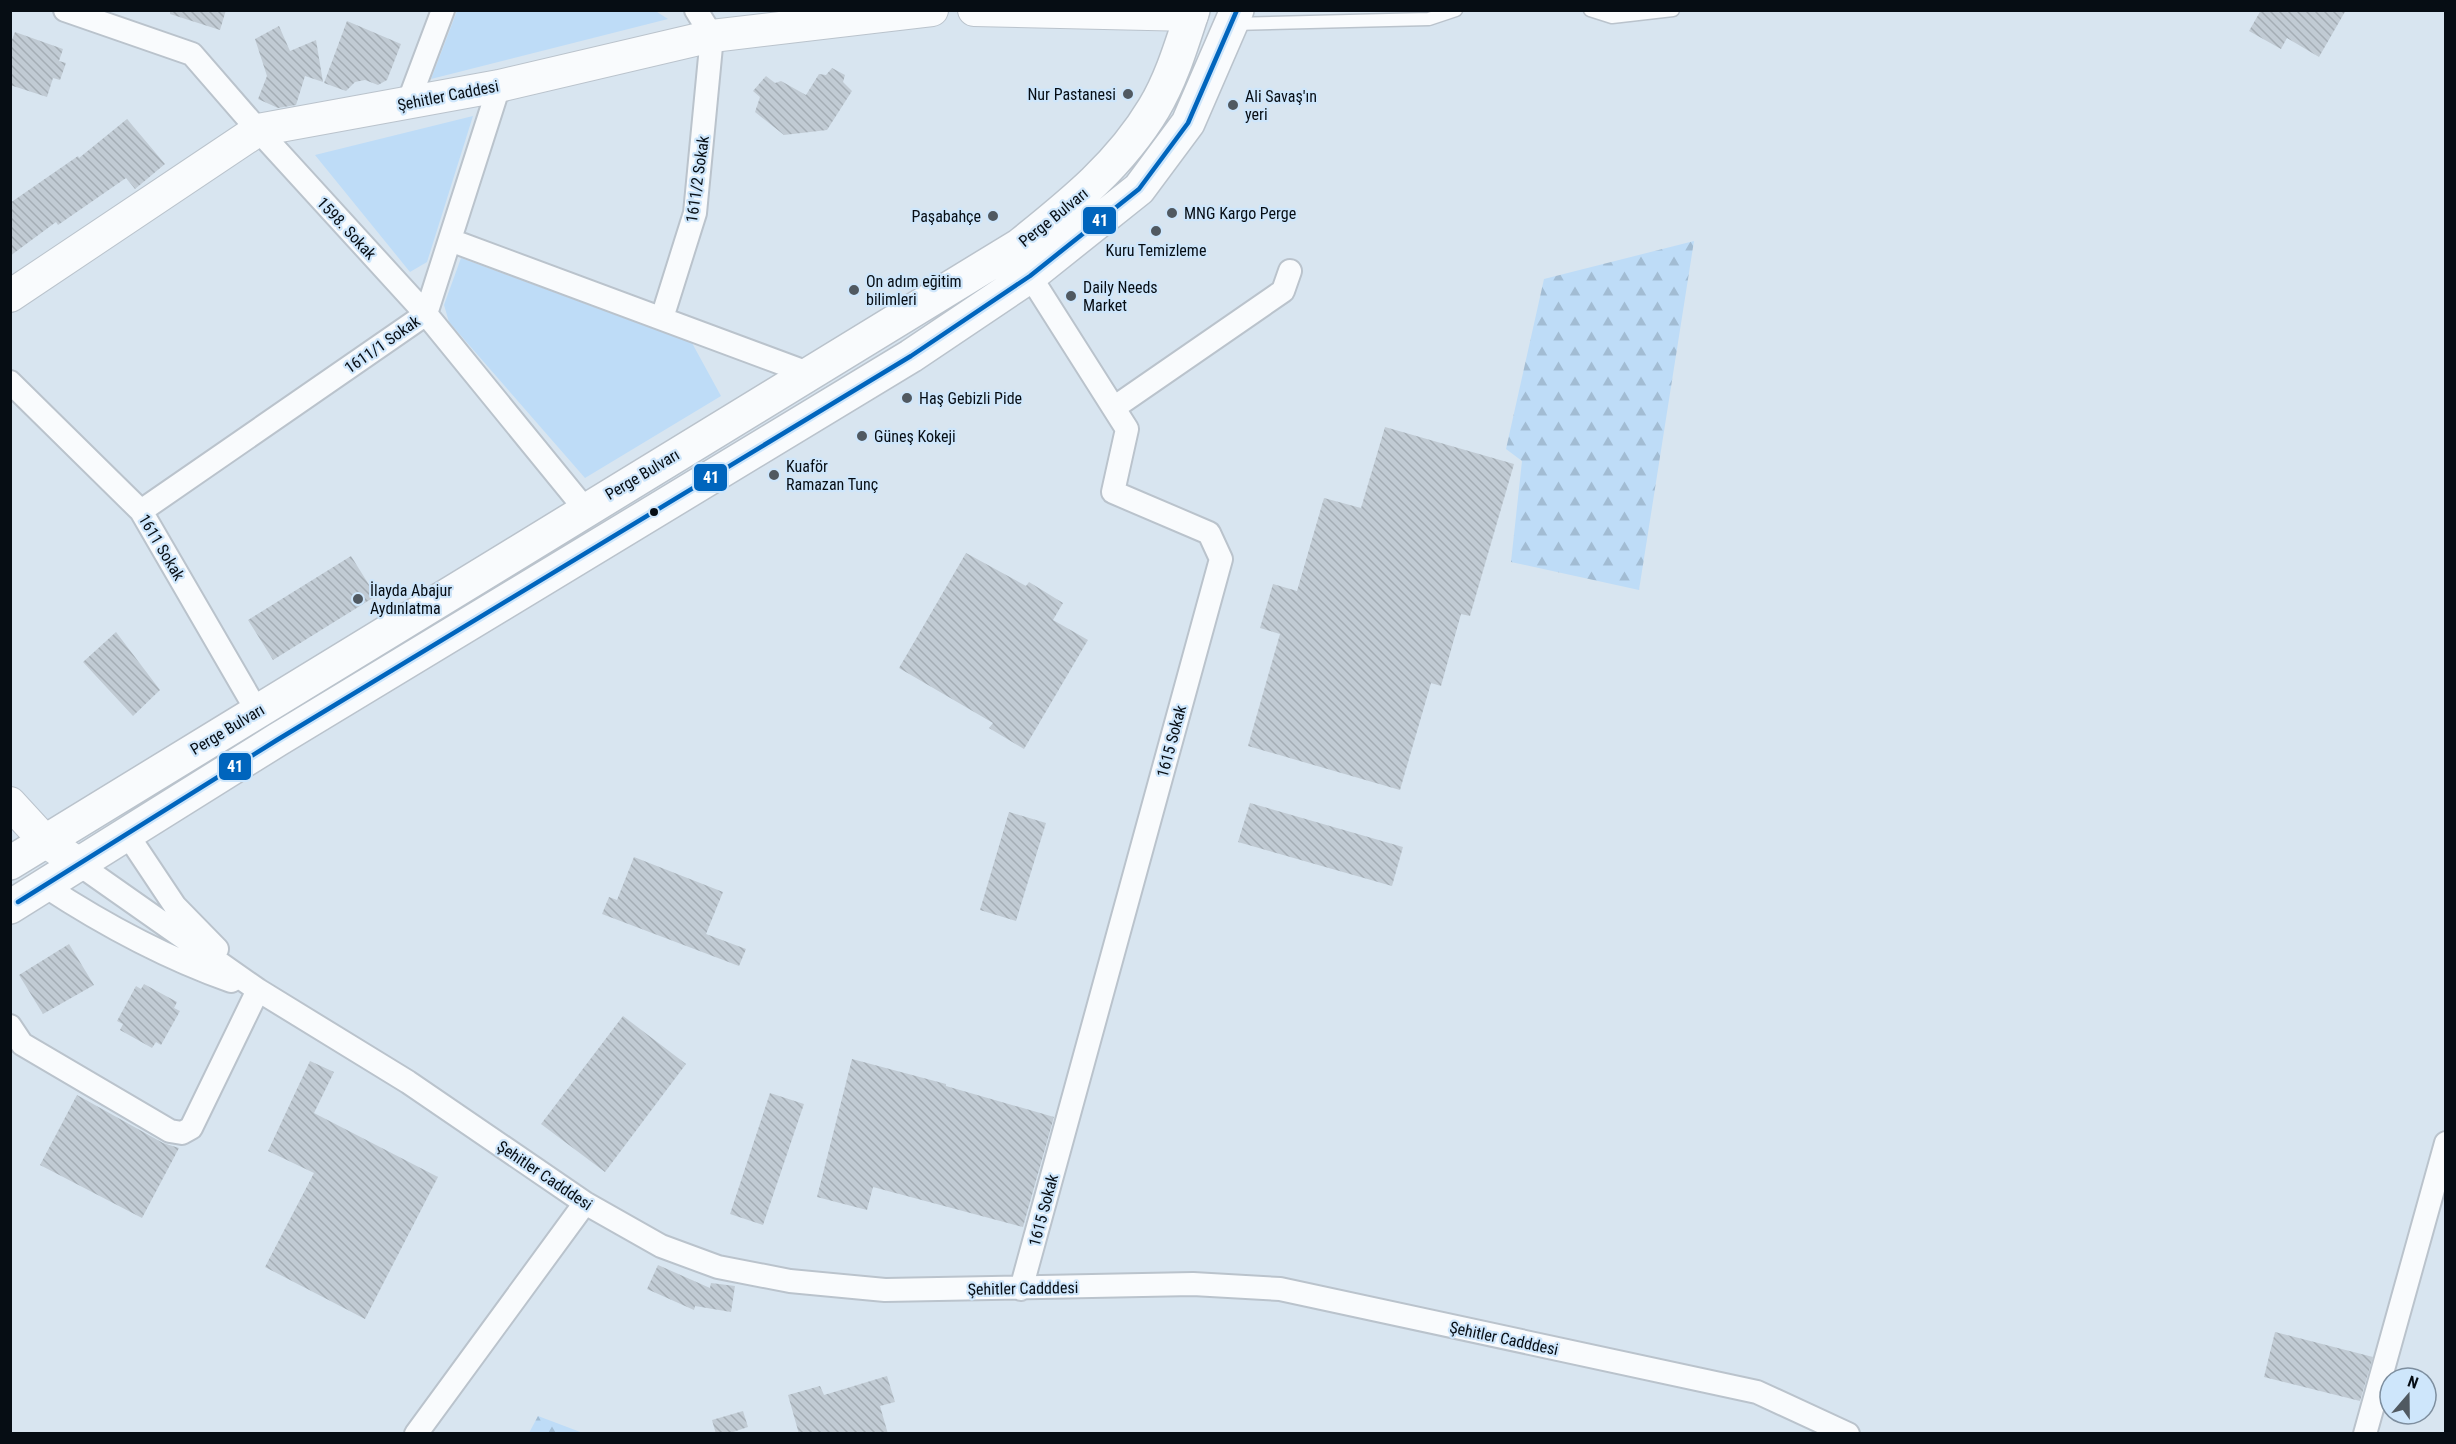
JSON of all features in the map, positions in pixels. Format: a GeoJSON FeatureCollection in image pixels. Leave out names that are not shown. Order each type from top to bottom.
{"type":"FeatureCollection","features":[{"type":"Feature","properties":{"kind":"main road","name":"Perge Bulvarı"},"geometry":{"type":"LineString","coordinates":[[10,863],[44,840],[1020,245],[1083,194],[1119,157],[1154,108],[1175,65],[1193,13]]}},
{"type":"Feature","properties":{"kind":"main road","name":"Perge Bulvarı"},"geometry":{"type":"LineString","coordinates":[[10,907],[277,740],[911,356],[1030,276],[1139,189],[1188,123],[1235,17]]}},
{"type":"Feature","properties":{"kind":"street","name":"1598. Sokak"},"geometry":{"type":"LineString","coordinates":[[65,10],[192,54],[426,314],[585,509]]}},
{"type":"Feature","properties":{"kind":"street"},"geometry":{"type":"LineString","coordinates":[[408,103],[442,10]]}},
{"type":"Feature","properties":{"kind":"street","name":"Şehitler Caddesi"},"geometry":{"type":"LineString","coordinates":[[10,296],[258,130],[499,86],[704,23],[932,10]]}},
{"type":"Feature","properties":{"kind":"street"},"geometry":{"type":"LineString","coordinates":[[974,10],[1193,13]]}},
{"type":"Feature","properties":{"kind":"street","name":"1611/2 Sokak"},"geometry":{"type":"LineString","coordinates":[[663,318],[695,213],[704,23]]}},
{"type":"Feature","properties":{"kind":"street","name":"1611/1 Sokak"},"geometry":{"type":"LineString","coordinates":[[141,511],[426,314],[499,86]]}},
{"type":"Feature","properties":{"kind":"street"},"geometry":{"type":"LineString","coordinates":[[450,240],[808,373]]}},
{"type":"Feature","properties":{"kind":"street"},"geometry":{"type":"LineString","coordinates":[[1115,406],[1283,291],[1290,271]]}},
{"type":"Feature","properties":{"kind":"street","name":"1615 Sokak"},"geometry":{"type":"LineString","coordinates":[[1022,1288],[1221,560],[1209,533],[1113,492],[1127,429],[1115,406],[1030,276]]}},
{"type":"Feature","properties":{"kind":"street","name":"1611 Sokak"},"geometry":{"type":"LineString","coordinates":[[10,382],[141,511],[257,711]]}},
{"type":"Feature","properties":{"kind":"street"},"geometry":{"type":"LineString","coordinates":[[10,803],[44,840],[258,990]]}},
{"type":"Feature","properties":{"kind":"street"},"geometry":{"type":"LineString","coordinates":[[127,834],[175,906],[258,990]]}},
{"type":"Feature","properties":{"kind":"street"},"geometry":{"type":"LineString","coordinates":[[10,863],[77,907],[189,966],[258,990]]}},
{"type":"Feature","properties":{"kind":"street"},"geometry":{"type":"LineString","coordinates":[[14,1040],[170,1131],[182,1133],[191,1128],[258,990]]}},
{"type":"Feature","properties":{"kind":"street","name":"Şehitler Cadddesi"},"geometry":{"type":"LineString","coordinates":[[258,990],[408,1082],[585,1203],[661,1246],[718,1267],[762,1276],[885,1290],[1193,1284],[1280,1289],[1757,1392],[1848,1434]]}},
{"type":"Feature","properties":{"kind":"street"},"geometry":{"type":"LineString","coordinates":[[2365,1434],[2445,1143]]}},
{"type":"Feature","properties":{"kind":"street"},"geometry":{"type":"LineString","coordinates":[[416,1434],[585,1203]]}},
{"type":"Feature","properties":{"kind":"lane"},"geometry":{"type":"LineString","coordinates":[[1235,17],[1429,20],[1456,10]]}},
{"type":"Feature","properties":{"kind":"lane"},"geometry":{"type":"LineString","coordinates":[[1590,10],[1612,17],[1673,10]]}},
{"type":"Feature","properties":{"kind":"green space"},"geometry":{"type":"Polygon","coordinates":[[[654,10],[668,19],[431,79],[457,11],[654,10]]]}},
{"type":"Feature","properties":{"kind":"green space"},"geometry":{"type":"Polygon","coordinates":[[[473,116],[427,262],[410,272],[315,155],[473,116]]]}},
{"type":"Feature","properties":{"kind":"green space"},"geometry":{"type":"Polygon","coordinates":[[[1694,241],[1639,590],[1511,562],[1522,461],[1506,449],[1544,279],[1694,241]]]}},
{"type":"Feature","properties":{"kind":"green space"},"geometry":{"type":"Polygon","coordinates":[[[461,258],[692,343],[721,396],[585,478],[449,322],[444,305],[461,258]]]}},
{"type":"Feature","properties":{"kind":"green space"},"geometry":{"type":"Polygon","coordinates":[[[538,1416],[583,1433],[529,1433],[538,1416]]]}},
{"type":"Feature","properties":{"kind":"building"},"geometry":{"type":"Polygon","coordinates":[[[170,10],[226,10],[220,30],[170,14],[170,10]]]}},
{"type":"Feature","properties":{"kind":"building"},"geometry":{"type":"Polygon","coordinates":[[[2261,10],[2346,10],[2319,57],[2287,38],[2281,49],[2249,31],[2261,10]]]}},
{"type":"Feature","properties":{"kind":"building"},"geometry":{"type":"Polygon","coordinates":[[[347,21],[401,44],[387,80],[378,85],[365,80],[355,82],[346,91],[324,83],[347,21]]]}},
{"type":"Feature","properties":{"kind":"building"},"geometry":{"type":"Polygon","coordinates":[[[279,26],[290,51],[316,40],[323,82],[305,76],[296,105],[278,108],[258,99],[267,76],[255,39],[279,26]]]}},
{"type":"Feature","properties":{"kind":"building"},"geometry":{"type":"Polygon","coordinates":[[[15,32],[63,49],[59,61],[66,63],[60,80],[53,78],[47,97],[10,85],[10,45],[15,32]]]}},
{"type":"Feature","properties":{"kind":"building"},"geometry":{"type":"Polygon","coordinates":[[[832,68],[845,75],[843,82],[852,91],[827,130],[784,135],[755,112],[760,97],[753,91],[766,76],[775,83],[781,81],[806,95],[819,74],[826,75],[832,68]]]}},
{"type":"Feature","properties":{"kind":"building"},"geometry":{"type":"Polygon","coordinates":[[[127,119],[165,164],[135,189],[126,178],[58,225],[56,222],[10,256],[10,203],[78,156],[79,158],[127,119]]]}},
{"type":"Feature","properties":{"kind":"building"},"geometry":{"type":"Polygon","coordinates":[[[1385,427],[1514,464],[1470,616],[1461,614],[1441,686],[1431,683],[1400,790],[1248,746],[1280,634],[1260,628],[1273,584],[1297,591],[1324,498],[1361,508],[1385,427]]]}},
{"type":"Feature","properties":{"kind":"building"},"geometry":{"type":"Polygon","coordinates":[[[966,553],[1026,586],[1029,582],[1063,603],[1053,620],[1088,640],[1024,749],[989,728],[993,723],[899,668],[966,553]]]}},
{"type":"Feature","properties":{"kind":"building"},"geometry":{"type":"Polygon","coordinates":[[[351,556],[376,596],[273,660],[248,620],[351,556]]]}},
{"type":"Feature","properties":{"kind":"building"},"geometry":{"type":"Polygon","coordinates":[[[116,632],[160,690],[133,716],[83,662],[116,632]]]}},
{"type":"Feature","properties":{"kind":"building"},"geometry":{"type":"Polygon","coordinates":[[[1250,803],[1403,847],[1392,886],[1238,842],[1250,803]]]}},
{"type":"Feature","properties":{"kind":"building"},"geometry":{"type":"Polygon","coordinates":[[[1009,812],[1046,823],[1016,921],[980,910],[1009,812]]]}},
{"type":"Feature","properties":{"kind":"building"},"geometry":{"type":"Polygon","coordinates":[[[634,857],[723,892],[706,934],[746,949],[739,966],[602,914],[609,897],[617,900],[634,857]]]}},
{"type":"Feature","properties":{"kind":"building"},"geometry":{"type":"Polygon","coordinates":[[[69,944],[94,985],[43,1014],[19,975],[69,944]]]}},
{"type":"Feature","properties":{"kind":"building"},"geometry":{"type":"Polygon","coordinates":[[[144,984],[177,1002],[174,1008],[180,1011],[161,1045],[156,1042],[152,1048],[120,1030],[123,1024],[117,1021],[136,986],[141,989],[144,984]]]}},
{"type":"Feature","properties":{"kind":"building"},"geometry":{"type":"Polygon","coordinates":[[[623,1016],[686,1064],[605,1172],[541,1124],[623,1016]]]}},
{"type":"Feature","properties":{"kind":"building"},"geometry":{"type":"Polygon","coordinates":[[[852,1059],[946,1084],[946,1086],[1054,1117],[1023,1227],[873,1187],[867,1210],[817,1197],[852,1059]]]}},
{"type":"Feature","properties":{"kind":"building"},"geometry":{"type":"Polygon","coordinates":[[[310,1061],[334,1072],[314,1113],[438,1177],[365,1319],[265,1267],[314,1173],[268,1151],[310,1061]]]}},
{"type":"Feature","properties":{"kind":"building"},"geometry":{"type":"Polygon","coordinates":[[[770,1093],[804,1104],[763,1225],[730,1214],[770,1093]]]}},
{"type":"Feature","properties":{"kind":"building"},"geometry":{"type":"Polygon","coordinates":[[[77,1095],[163,1143],[179,1148],[142,1218],[40,1165],[77,1095]]]}},
{"type":"Feature","properties":{"kind":"building"},"geometry":{"type":"Polygon","coordinates":[[[658,1265],[710,1288],[711,1283],[735,1286],[731,1312],[695,1306],[694,1310],[647,1289],[658,1265]]]}},
{"type":"Feature","properties":{"kind":"building"},"geometry":{"type":"Polygon","coordinates":[[[2275,1332],[2373,1357],[2360,1401],[2264,1377],[2275,1332]]]}},
{"type":"Feature","properties":{"kind":"building"},"geometry":{"type":"Polygon","coordinates":[[[887,1376],[895,1402],[880,1406],[888,1434],[799,1434],[788,1395],[820,1386],[824,1395],[887,1376]]]}},
{"type":"Feature","properties":{"kind":"building"},"geometry":{"type":"Polygon","coordinates":[[[743,1411],[748,1427],[727,1434],[716,1434],[712,1420],[743,1411]]]}},
{"type":"Feature","properties":{"kind":"transit line","name":"41"},"geometry":{"type":"LineString","coordinates":[[18,902],[277,740],[911,356],[1030,276],[1139,189],[1188,123],[1237,10]]}},
{"type":"Feature","properties":{"kind":"place","name":"Nur Pastanesi"},"geometry":{"type":"Point","coordinates":[1128,94]}},
{"type":"Feature","properties":{"kind":"place","name":"Ali Savaş'ın yeri"},"geometry":{"type":"Point","coordinates":[1233,105]}},
{"type":"Feature","properties":{"kind":"place","name":"MNG Kargo Perge"},"geometry":{"type":"Point","coordinates":[1172,213]}},
{"type":"Feature","properties":{"kind":"place","name":"Paşabahçe"},"geometry":{"type":"Point","coordinates":[993,216]}},
{"type":"Feature","properties":{"kind":"place","name":"Kuru Temizleme"},"geometry":{"type":"Point","coordinates":[1156,231]}},
{"type":"Feature","properties":{"kind":"place","name":"On adım eğitim bilimleri"},"geometry":{"type":"Point","coordinates":[854,290]}},
{"type":"Feature","properties":{"kind":"place","name":"Daily Needs Market"},"geometry":{"type":"Point","coordinates":[1071,296]}},
{"type":"Feature","properties":{"kind":"place","name":"Haş Gebizli Pide"},"geometry":{"type":"Point","coordinates":[907,398]}},
{"type":"Feature","properties":{"kind":"place","name":"Güneş Kokeji"},"geometry":{"type":"Point","coordinates":[862,436]}},
{"type":"Feature","properties":{"kind":"place","name":"Kuaför Ramazan Tunç"},"geometry":{"type":"Point","coordinates":[774,475]}},
{"type":"Feature","properties":{"kind":"place","name":"İlayda Abajur Aydınlatma"},"geometry":{"type":"Point","coordinates":[358,599]}}]}
